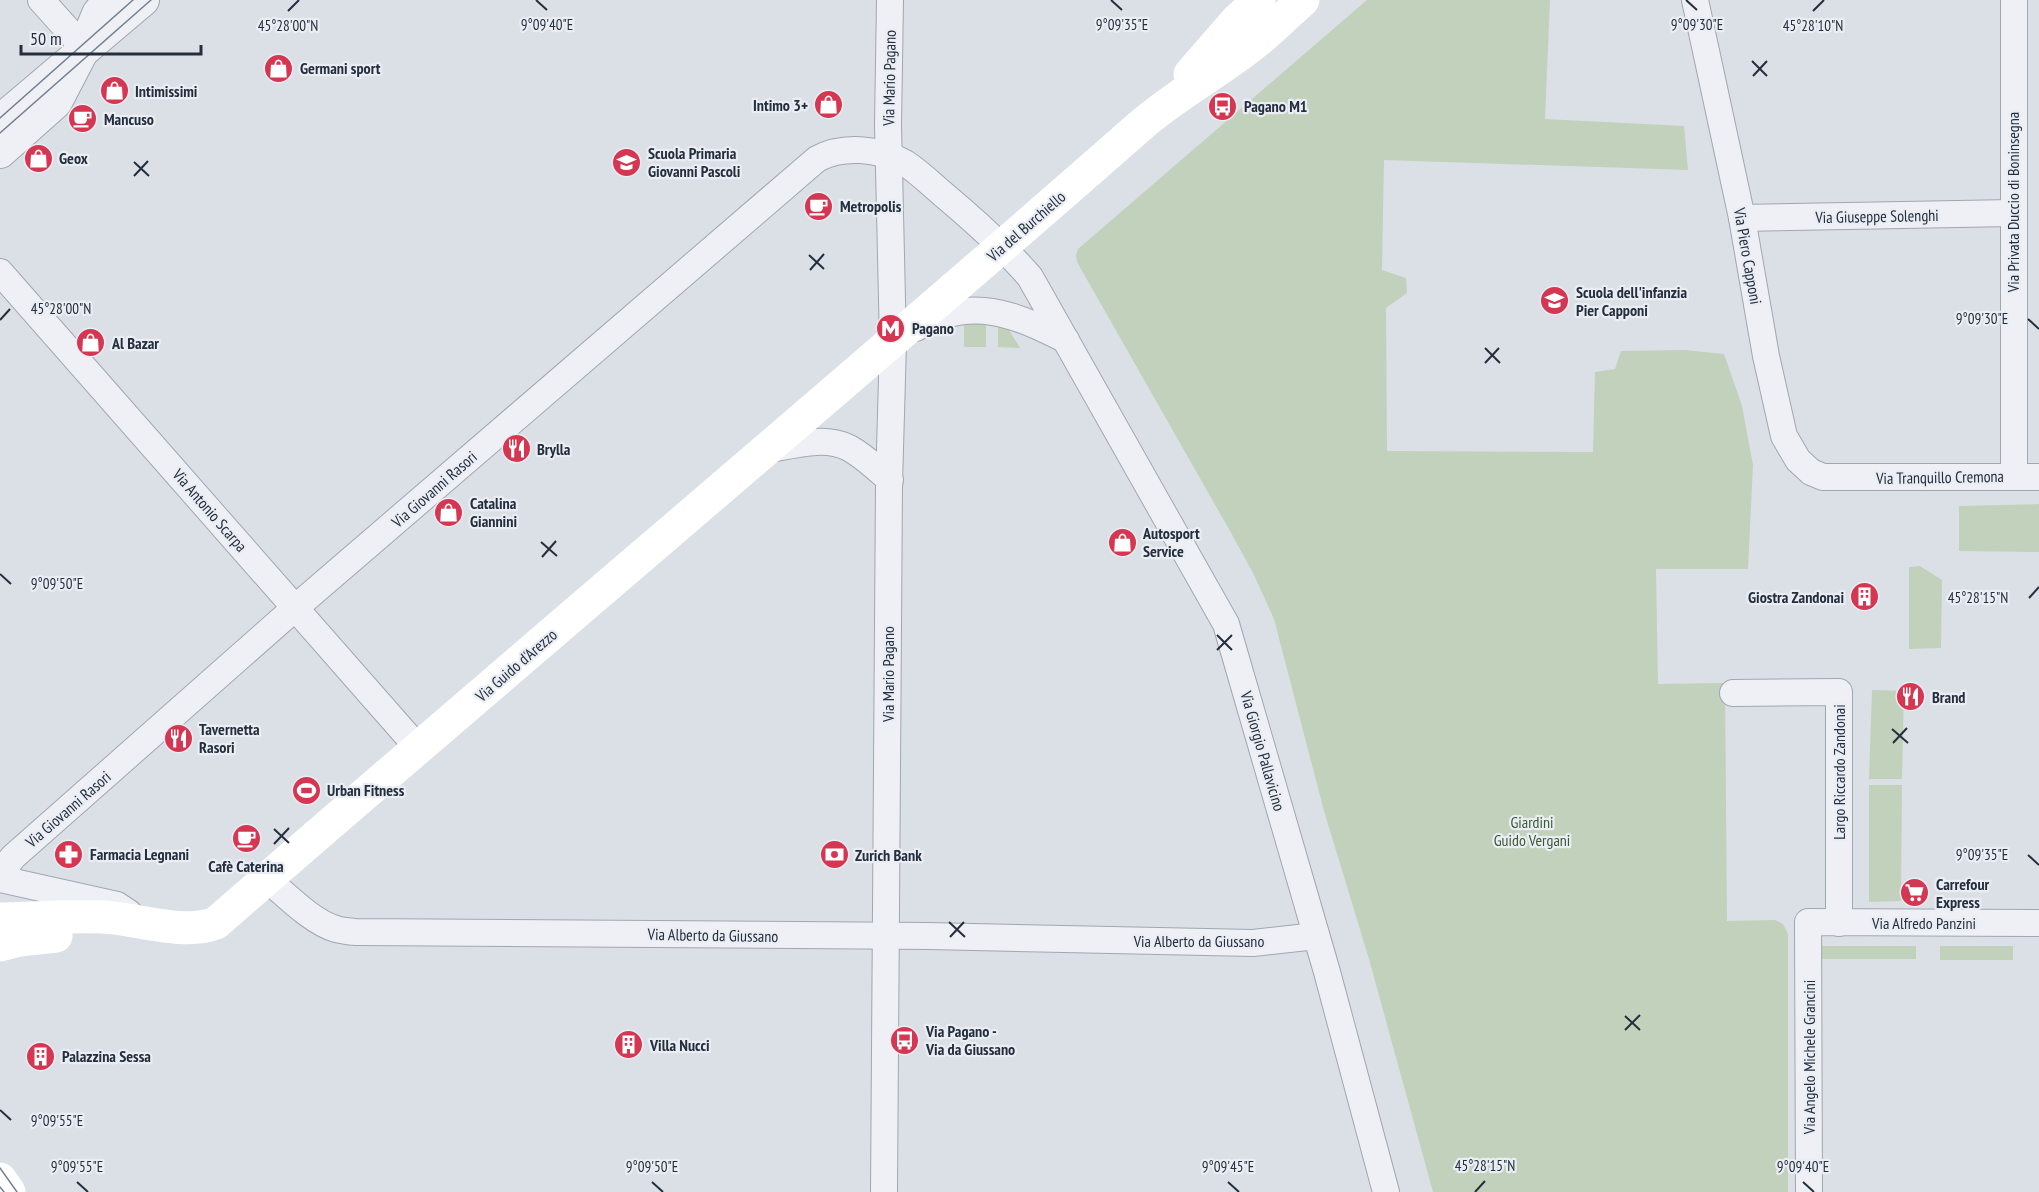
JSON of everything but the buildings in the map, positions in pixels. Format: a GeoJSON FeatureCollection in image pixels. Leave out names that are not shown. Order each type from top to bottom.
{"type":"FeatureCollection","features":[{"type":"Feature","properties":{"kind":"main road","name":"Via del Burchiello"},"geometry":{"type":"LineString","coordinates":[[893,343],[925,312],[1004,247],[1159,109],[1236,21],[1259,0]]}},
{"type":"Feature","properties":{"kind":"main road","name":"Via del Burchiello"},"geometry":{"type":"LineString","coordinates":[[1159,109],[1255,44],[1303,0]]}},
{"type":"Feature","properties":{"kind":"main road","name":"Via Guido d'Arezzo"},"geometry":{"type":"LineString","coordinates":[[267,879],[765,450],[893,343]]}},
{"type":"Feature","properties":{"kind":"main road"},"geometry":{"type":"LineString","coordinates":[[0,919],[104,917],[144,924],[205,927],[216,923],[267,879]]}},
{"type":"Feature","properties":{"kind":"main road"},"geometry":{"type":"LineString","coordinates":[[0,945],[20,940],[99,933],[144,924]]}},
{"type":"Feature","properties":{"kind":"main road"},"geometry":{"type":"LineString","coordinates":[[0,1179],[9,1192]]}},
{"type":"Feature","properties":{"kind":"street"},"geometry":{"type":"LineString","coordinates":[[41,0],[84,48]]}},
{"type":"Feature","properties":{"kind":"street"},"geometry":{"type":"LineString","coordinates":[[0,152],[56,102],[84,48],[98,14],[109,0]]}},
{"type":"Feature","properties":{"kind":"street"},"geometry":{"type":"LineString","coordinates":[[0,121],[143,0]]}},
{"type":"Feature","properties":{"kind":"street","name":"Via Mario Pagano"},"geometry":{"type":"LineString","coordinates":[[884,1192],[893,343],[889,156],[890,0]]}},
{"type":"Feature","properties":{"kind":"street","name":"Via Piero Capponi"},"geometry":{"type":"LineString","coordinates":[[1695,0],[1742,218],[1766,356],[1784,436],[1790,449],[1810,472],[1823,477],[1842,478]]}},
{"type":"Feature","properties":{"kind":"street","name":"Via Privata Duccio di Boninsegna"},"geometry":{"type":"LineString","coordinates":[[2014,0],[2013,213],[2026,477]]}},
{"type":"Feature","properties":{"kind":"street","name":"Via Giovanni Rasori"},"geometry":{"type":"LineString","coordinates":[[0,874],[13,856],[295,608],[817,159],[829,152],[842,150],[857,150],[889,156]]}},
{"type":"Feature","properties":{"kind":"street"},"geometry":{"type":"LineString","coordinates":[[889,156],[905,163],[1004,247]]}},
{"type":"Feature","properties":{"kind":"street","name":"Via Giuseppe Solenghi"},"geometry":{"type":"LineString","coordinates":[[1742,218],[2013,213]]}},
{"type":"Feature","properties":{"kind":"street","name":"Via Giorgio Pallavicino"},"geometry":{"type":"LineString","coordinates":[[1004,247],[1030,277],[1226,624],[1316,936],[1386,1192]]}},
{"type":"Feature","properties":{"kind":"street","name":"Via Antonio Scarpa"},"geometry":{"type":"LineString","coordinates":[[0,272],[419,749]]}},
{"type":"Feature","properties":{"kind":"street"},"geometry":{"type":"LineString","coordinates":[[893,343],[925,323],[969,311],[995,311],[1030,322],[1066,340]]}},
{"type":"Feature","properties":{"kind":"street"},"geometry":{"type":"LineString","coordinates":[[765,450],[830,442],[848,447],[890,480]]}},
{"type":"Feature","properties":{"kind":"street","name":"Via Tranquillo Cremona"},"geometry":{"type":"LineString","coordinates":[[1842,478],[2026,477]]}},
{"type":"Feature","properties":{"kind":"street","name":"Largo Riccardo Zandonai"},"geometry":{"type":"LineString","coordinates":[[1733,693],[1839,692],[1839,922]]}},
{"type":"Feature","properties":{"kind":"street"},"geometry":{"type":"LineString","coordinates":[[0,879],[117,905],[144,924]]}},
{"type":"Feature","properties":{"kind":"street","name":"Via Alberto da Giussano"},"geometry":{"type":"LineString","coordinates":[[267,879],[324,923],[336,929],[355,932],[887,937],[1253,944],[1316,936]]}},
{"type":"Feature","properties":{"kind":"street","name":"Via Alfredo Panzini"},"geometry":{"type":"LineString","coordinates":[[1808,922],[2039,923]]}},
{"type":"Feature","properties":{"kind":"street","name":"Via Angelo Michele Grancini"},"geometry":{"type":"LineString","coordinates":[[1808,922],[1809,1192]]}},
{"type":"Feature","properties":{"kind":"green space","name":"Giardini Guido Vergani"},"geometry":{"type":"Polygon","coordinates":[[[1367,0],[1550,0],[1545,119],[1684,126],[1688,170],[1384,160],[1382,270],[1406,278],[1407,293],[1386,308],[1387,451],[1593,452],[1595,372],[1615,369],[1621,351],[1685,350],[1724,354],[1742,406],[1753,465],[1748,569],[1656,569],[1658,684],[1725,683],[1727,921],[1775,920],[1783,924],[1788,934],[1788,1192],[1433,1192],[1369,959],[1324,811],[1274,619],[1230,531],[1077,262],[1078,249],[1367,0]]]}},
{"type":"Feature","properties":{"kind":"green space"},"geometry":{"type":"Polygon","coordinates":[[[975,323],[986,325],[986,347],[964,347],[964,325],[975,323]]]}},
{"type":"Feature","properties":{"kind":"green space"},"geometry":{"type":"Polygon","coordinates":[[[998,325],[1006,325],[1020,348],[998,347],[998,325]]]}},
{"type":"Feature","properties":{"kind":"green space"},"geometry":{"type":"Polygon","coordinates":[[[2039,504],[2039,552],[1959,551],[1959,506],[2039,504]]]}},
{"type":"Feature","properties":{"kind":"green space"},"geometry":{"type":"Polygon","coordinates":[[[1920,566],[1942,580],[1941,648],[1909,649],[1909,567],[1920,566]]]}},
{"type":"Feature","properties":{"kind":"green space"},"geometry":{"type":"Polygon","coordinates":[[[1872,690],[1904,691],[1902,779],[1869,779],[1872,690]]]}},
{"type":"Feature","properties":{"kind":"green space"},"geometry":{"type":"Polygon","coordinates":[[[1869,785],[1902,785],[1901,901],[1869,902],[1869,785]]]}},
{"type":"Feature","properties":{"kind":"green space"},"geometry":{"type":"Polygon","coordinates":[[[1821,946],[1916,946],[1916,959],[1821,959],[1821,946]]]}},
{"type":"Feature","properties":{"kind":"green space"},"geometry":{"type":"Polygon","coordinates":[[[1940,946],[2013,946],[2013,960],[1940,960],[1940,946]]]}},
{"type":"Feature","properties":{"kind":"tram line"},"geometry":{"type":"LineString","coordinates":[[0,118],[133,0]]}},
{"type":"Feature","properties":{"kind":"tram line"},"geometry":{"type":"LineString","coordinates":[[0,133],[151,0]]}},
{"type":"Feature","properties":{"kind":"tram line"},"geometry":{"type":"LineString","coordinates":[[0,1168],[17,1192]]}},
{"type":"Feature","properties":{"kind":"tram line"},"geometry":{"type":"LineString","coordinates":[[0,1187],[4,1192]]}},
{"type":"Feature","properties":{"kind":"place","name":"Germani sport"},"geometry":{"type":"Point","coordinates":[279,68]}},
{"type":"Feature","properties":{"kind":"place","name":"Intimissimi"},"geometry":{"type":"Point","coordinates":[114,91]}},
{"type":"Feature","properties":{"kind":"place","name":"Intimo 3+"},"geometry":{"type":"Point","coordinates":[829,105]}},
{"type":"Feature","properties":{"kind":"place","name":"Pagano M1"},"geometry":{"type":"Point","coordinates":[1223,106]}},
{"type":"Feature","properties":{"kind":"place","name":"Mancuso"},"geometry":{"type":"Point","coordinates":[83,119]}},
{"type":"Feature","properties":{"kind":"place","name":"Geox"},"geometry":{"type":"Point","coordinates":[38,158]}},
{"type":"Feature","properties":{"kind":"place","name":"Scuola Primaria Giovanni Pascoli"},"geometry":{"type":"Point","coordinates":[627,162]}},
{"type":"Feature","properties":{"kind":"place","name":"Metropolis"},"geometry":{"type":"Point","coordinates":[819,206]}},
{"type":"Feature","properties":{"kind":"place","name":"Scuola dell'infanzia Pier Capponi"},"geometry":{"type":"Point","coordinates":[1555,301]}},
{"type":"Feature","properties":{"kind":"place","name":"Pagano"},"geometry":{"type":"Point","coordinates":[891,328]}},
{"type":"Feature","properties":{"kind":"place","name":"Al Bazar"},"geometry":{"type":"Point","coordinates":[91,343]}},
{"type":"Feature","properties":{"kind":"place","name":"Brylla"},"geometry":{"type":"Point","coordinates":[516,449]}},
{"type":"Feature","properties":{"kind":"place","name":"Catalina Giannini"},"geometry":{"type":"Point","coordinates":[449,512]}},
{"type":"Feature","properties":{"kind":"place","name":"Autosport Service"},"geometry":{"type":"Point","coordinates":[1122,542]}},
{"type":"Feature","properties":{"kind":"place","name":"Giostra Zandonai"},"geometry":{"type":"Point","coordinates":[1865,597]}},
{"type":"Feature","properties":{"kind":"place","name":"Brand"},"geometry":{"type":"Point","coordinates":[1911,697]}},
{"type":"Feature","properties":{"kind":"place","name":"Tavernetta Rasori"},"geometry":{"type":"Point","coordinates":[178,738]}},
{"type":"Feature","properties":{"kind":"place","name":"Urban Fitness"},"geometry":{"type":"Point","coordinates":[306,790]}},
{"type":"Feature","properties":{"kind":"place","name":"Cafè Caterina"},"geometry":{"type":"Point","coordinates":[246,838]}},
{"type":"Feature","properties":{"kind":"place","name":"Farmacia Legnani"},"geometry":{"type":"Point","coordinates":[69,854]}},
{"type":"Feature","properties":{"kind":"place","name":"Zurich Bank"},"geometry":{"type":"Point","coordinates":[834,855]}},
{"type":"Feature","properties":{"kind":"place","name":"Carrefour Express"},"geometry":{"type":"Point","coordinates":[1915,893]}},
{"type":"Feature","properties":{"kind":"place","name":"Via Pagano - Via da Giussano"},"geometry":{"type":"Point","coordinates":[905,1040]}},
{"type":"Feature","properties":{"kind":"place","name":"Villa Nucci"},"geometry":{"type":"Point","coordinates":[629,1045]}},
{"type":"Feature","properties":{"kind":"place","name":"Palazzina Sessa"},"geometry":{"type":"Point","coordinates":[41,1056]}}]}
